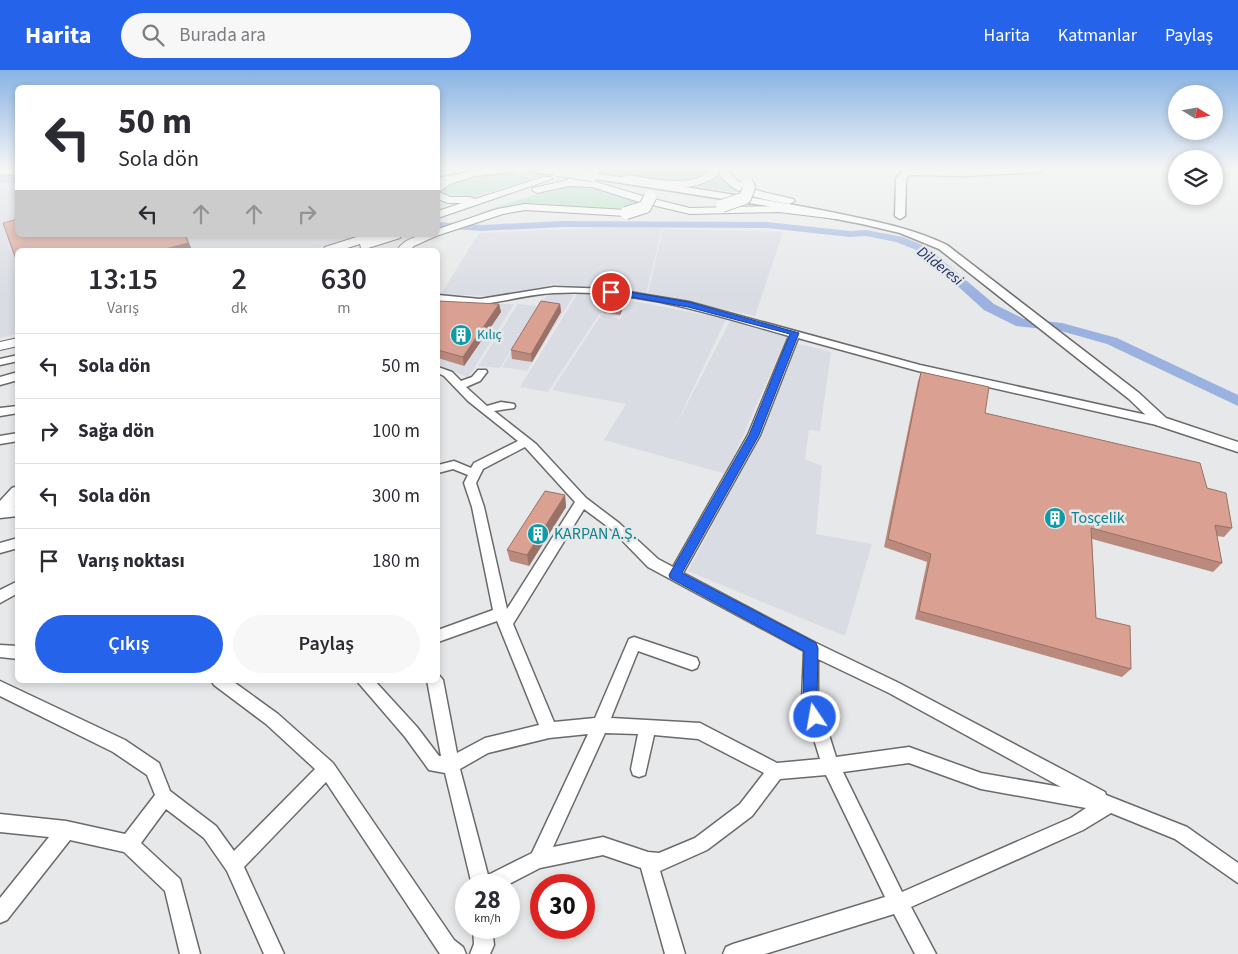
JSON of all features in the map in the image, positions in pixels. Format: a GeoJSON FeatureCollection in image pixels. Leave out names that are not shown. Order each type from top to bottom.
{"type":"FeatureCollection","features":[{"type":"Feature","properties":{"kind":"highway"},"geometry":{"type":"LineString","coordinates":[[440,214],[453,210]]}},
{"type":"Feature","properties":{"kind":"highway"},"geometry":{"type":"LineString","coordinates":[[440,225],[475,210]]}},
{"type":"Feature","properties":{"kind":"highway"},"geometry":{"type":"LineString","coordinates":[[440,232],[506,210]]}},
{"type":"Feature","properties":{"kind":"highway"},"geometry":{"type":"LineString","coordinates":[[592,210],[626,213],[637,210]]}},
{"type":"Feature","properties":{"kind":"highway"},"geometry":{"type":"LineString","coordinates":[[687,210],[723,210]]}},
{"type":"Feature","properties":{"kind":"highway"},"geometry":{"type":"LineString","coordinates":[[789,210],[836,216]]}},
{"type":"Feature","properties":{"kind":"highway"},"geometry":{"type":"LineString","coordinates":[[440,222],[451,220]]}},
{"type":"Feature","properties":{"kind":"highway"},"geometry":{"type":"LineString","coordinates":[[335,248],[369,237]]}},
{"type":"Feature","properties":{"kind":"highway"},"geometry":{"type":"LineString","coordinates":[[355,248],[390,237]]}},
{"type":"Feature","properties":{"kind":"highway"},"geometry":{"type":"LineString","coordinates":[[379,248],[408,237]]}},
{"type":"Feature","properties":{"kind":"highway"},"geometry":{"type":"LineString","coordinates":[[405,248],[410,243],[426,237]]}},
{"type":"Feature","properties":{"kind":"highway"},"geometry":{"type":"LineString","coordinates":[[410,248],[413,244],[427,237]]}},
{"type":"Feature","properties":{"kind":"highway"},"geometry":{"type":"LineString","coordinates":[[0,346],[15,343]]}},
{"type":"Feature","properties":{"kind":"highway"},"geometry":{"type":"LineString","coordinates":[[0,354],[15,351]]}},
{"type":"Feature","properties":{"kind":"main road"},"geometry":{"type":"LineString","coordinates":[[804,210],[891,227],[927,238],[943,247],[1017,307],[1134,396],[1161,422],[1182,427],[1238,447]]}},
{"type":"Feature","properties":{"kind":"main road"},"geometry":{"type":"LineString","coordinates":[[828,210],[910,228],[928,234],[958,250],[1182,427]]}},
{"type":"Feature","properties":{"kind":"main road"},"geometry":{"type":"LineString","coordinates":[[900,210],[900,216],[910,228]]}},
{"type":"Feature","properties":{"kind":"main road"},"geometry":{"type":"LineString","coordinates":[[886,222],[896,220],[900,216]]}},
{"type":"Feature","properties":{"kind":"main road"},"geometry":{"type":"LineString","coordinates":[[0,382],[15,377]]}},
{"type":"Feature","properties":{"kind":"main road"},"geometry":{"type":"LineString","coordinates":[[0,512],[15,495]]}},
{"type":"Feature","properties":{"kind":"street"},"geometry":{"type":"LineString","coordinates":[[440,299],[480,302],[554,290],[611,292],[689,304],[918,368],[1161,422]]}},
{"type":"Feature","properties":{"kind":"street"},"geometry":{"type":"LineString","coordinates":[[675,575],[754,435],[795,333]]}},
{"type":"Feature","properties":{"kind":"street"},"geometry":{"type":"LineString","coordinates":[[0,362],[15,359]]}},
{"type":"Feature","properties":{"kind":"street"},"geometry":{"type":"LineString","coordinates":[[440,371],[448,374],[484,410],[526,442],[582,501],[615,526],[653,563],[811,648],[894,688],[1110,804],[1181,833],[1238,874]]}},
{"type":"Feature","properties":{"kind":"street"},"geometry":{"type":"LineString","coordinates":[[459,386],[476,379],[482,372]]}},
{"type":"Feature","properties":{"kind":"street"},"geometry":{"type":"LineString","coordinates":[[484,410],[501,405],[510,406]]}},
{"type":"Feature","properties":{"kind":"street"},"geometry":{"type":"LineString","coordinates":[[0,412],[15,410]]}},
{"type":"Feature","properties":{"kind":"street"},"geometry":{"type":"LineString","coordinates":[[0,440],[15,438]]}},
{"type":"Feature","properties":{"kind":"street"},"geometry":{"type":"LineString","coordinates":[[526,442],[478,466],[470,483],[478,507],[503,618],[549,730]]}},
{"type":"Feature","properties":{"kind":"street"},"geometry":{"type":"LineString","coordinates":[[440,468],[454,465],[474,472]]}},
{"type":"Feature","properties":{"kind":"street"},"geometry":{"type":"LineString","coordinates":[[440,635],[503,618],[582,501]]}},
{"type":"Feature","properties":{"kind":"street"},"geometry":{"type":"LineString","coordinates":[[0,512],[15,511]]}},
{"type":"Feature","properties":{"kind":"street"},"geometry":{"type":"LineString","coordinates":[[0,548],[15,544]]}},
{"type":"Feature","properties":{"kind":"street"},"geometry":{"type":"LineString","coordinates":[[0,597],[15,588]]}},
{"type":"Feature","properties":{"kind":"street"},"geometry":{"type":"LineString","coordinates":[[538,859],[600,725],[634,643],[692,663]]}},
{"type":"Feature","properties":{"kind":"street"},"geometry":{"type":"LineString","coordinates":[[811,648],[810,700],[831,766],[898,903],[926,954]]}},
{"type":"Feature","properties":{"kind":"street"},"geometry":{"type":"LineString","coordinates":[[0,651],[15,653]]}},
{"type":"Feature","properties":{"kind":"street"},"geometry":{"type":"LineString","coordinates":[[223,683],[272,719],[327,769],[403,879],[447,947],[456,954]]}},
{"type":"Feature","properties":{"kind":"street"},"geometry":{"type":"LineString","coordinates":[[367,683],[411,732],[435,764],[451,765],[486,746],[549,730],[600,725],[648,727],[700,731],[776,770],[831,766],[908,754],[982,781],[1110,804]]}},
{"type":"Feature","properties":{"kind":"street"},"geometry":{"type":"LineString","coordinates":[[436,683],[451,765],[478,874]]}},
{"type":"Feature","properties":{"kind":"street"},"geometry":{"type":"LineString","coordinates":[[0,688],[119,746],[152,769],[164,797],[210,832],[234,865],[274,954]]}},
{"type":"Feature","properties":{"kind":"street"},"geometry":{"type":"LineString","coordinates":[[639,769],[648,727]]}},
{"type":"Feature","properties":{"kind":"street"},"geometry":{"type":"LineString","coordinates":[[234,865],[327,769]]}},
{"type":"Feature","properties":{"kind":"street"},"geometry":{"type":"LineString","coordinates":[[509,874],[538,859],[603,846],[658,862],[701,844],[746,810],[776,770]]}},
{"type":"Feature","properties":{"kind":"street"},"geometry":{"type":"LineString","coordinates":[[129,844],[164,797]]}},
{"type":"Feature","properties":{"kind":"street"},"geometry":{"type":"LineString","coordinates":[[733,954],[898,903],[1077,824],[1110,804]]}},
{"type":"Feature","properties":{"kind":"street"},"geometry":{"type":"LineString","coordinates":[[0,823],[66,830],[129,844],[174,886],[190,954]]}},
{"type":"Feature","properties":{"kind":"street"},"geometry":{"type":"LineString","coordinates":[[0,913],[66,830]]}},
{"type":"Feature","properties":{"kind":"street"},"geometry":{"type":"LineString","coordinates":[[648,860],[675,954]]}},
{"type":"Feature","properties":{"kind":"street"},"geometry":{"type":"LineString","coordinates":[[480,954],[484,945],[484,939]]}},
{"type":"Feature","properties":{"kind":"shaded area"},"geometry":{"type":"Polygon","coordinates":[[[0,210],[15,210],[15,237],[355,237],[319,248],[15,248],[15,334],[0,338],[0,210]]]}},
{"type":"Feature","properties":{"kind":"shaded area"},"geometry":{"type":"Polygon","coordinates":[[[594,228],[662,228],[646,294],[554,284],[511,294],[488,296],[441,294],[479,233],[594,228]]]}},
{"type":"Feature","properties":{"kind":"shaded area"},"geometry":{"type":"Polygon","coordinates":[[[663,229],[783,232],[755,316],[648,293],[663,229]]]}},
{"type":"Feature","properties":{"kind":"shaded area"},"geometry":{"type":"Polygon","coordinates":[[[548,293],[574,295],[527,371],[502,367],[548,293]]]}},
{"type":"Feature","properties":{"kind":"shaded area"},"geometry":{"type":"Polygon","coordinates":[[[578,293],[609,298],[604,307],[612,297],[630,300],[619,316],[600,313],[548,392],[520,387],[578,293]]]}},
{"type":"Feature","properties":{"kind":"shaded area"},"geometry":{"type":"Polygon","coordinates":[[[633,301],[726,319],[673,431],[730,321],[788,334],[726,474],[604,440],[626,404],[552,390],[601,315],[620,319],[633,301]]]}},
{"type":"Feature","properties":{"kind":"shaded area","name":"Kılıç"},"geometry":{"type":"Polygon","coordinates":[[[440,302],[514,304],[468,378],[440,365],[440,302]]]}},
{"type":"Feature","properties":{"kind":"shaded area"},"geometry":{"type":"Polygon","coordinates":[[[518,304],[537,306],[500,368],[478,366],[518,304]]]}},
{"type":"Feature","properties":{"kind":"shaded area"},"geometry":{"type":"Polygon","coordinates":[[[795,343],[831,352],[820,431],[809,430],[805,459],[822,466],[816,534],[872,544],[845,636],[688,571],[757,441],[795,343]]]}},
{"type":"Feature","properties":{"kind":"building"},"geometry":{"type":"Polygon","coordinates":[[[15,220],[15,237],[186,237],[188,243],[169,248],[15,248],[15,257],[3,223],[15,220]]]}},
{"type":"Feature","properties":{"kind":"building"},"geometry":{"type":"Polygon","coordinates":[[[609,296],[623,299],[620,306],[602,303],[609,296]]]}},
{"type":"Feature","properties":{"kind":"building","name":"Kılıç"},"geometry":{"type":"Polygon","coordinates":[[[440,301],[499,304],[463,357],[440,351],[440,301]]]}},
{"type":"Feature","properties":{"kind":"building"},"geometry":{"type":"Polygon","coordinates":[[[541,301],[560,304],[531,354],[511,350],[541,301]]]}},
{"type":"Feature","properties":{"kind":"building","name":"Tosçelik"},"geometry":{"type":"Polygon","coordinates":[[[921,372],[989,387],[985,413],[1200,463],[1207,488],[1226,493],[1232,528],[1215,525],[1222,563],[1091,528],[1096,618],[1130,626],[1131,669],[919,611],[931,554],[888,539],[921,372]]]}},
{"type":"Feature","properties":{"kind":"building"},"geometry":{"type":"Polygon","coordinates":[[[545,491],[565,495],[527,555],[507,550],[545,491]]]}},
{"type":"Feature","properties":{"kind":"waterway","name":"Dilderesi"},"geometry":{"type":"LineString","coordinates":[[440,225],[482,228],[563,224],[767,225],[850,234],[866,233],[899,239],[923,249],[989,307],[1021,323],[1062,327],[1112,341],[1238,401]]}},
{"type":"Feature","properties":{"kind":"place","name":"Kılıç"},"geometry":{"type":"Point","coordinates":[461,335]}},
{"type":"Feature","properties":{"kind":"place","name":"Tosçelik"},"geometry":{"type":"Point","coordinates":[1055,518]}},
{"type":"Feature","properties":{"kind":"place","name":"KARPAN A.Ş."},"geometry":{"type":"Point","coordinates":[538,534]}},
{"type":"Feature","properties":{"kind":"route"},"geometry":{"type":"LineString","coordinates":[[611,292],[689,304],[795,333],[754,435],[675,575],[811,648],[810,700],[815,717]]}}]}
